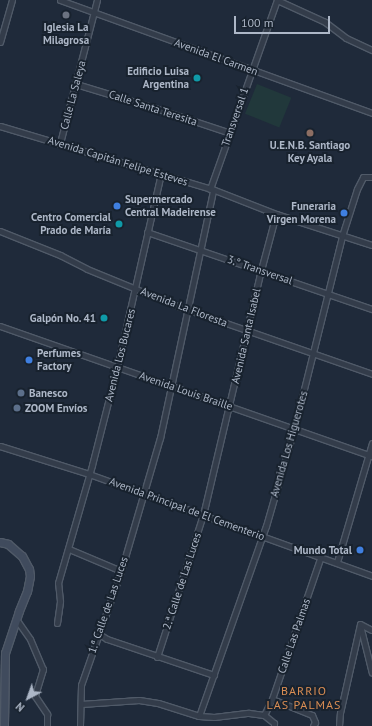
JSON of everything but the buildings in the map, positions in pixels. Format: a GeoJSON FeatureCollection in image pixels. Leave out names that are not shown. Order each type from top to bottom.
{"type":"FeatureCollection","features":[{"type":"Feature","properties":{"kind":"street"},"geometry":{"type":"LineString","coordinates":[[0,42],[12,0]]}},
{"type":"Feature","properties":{"kind":"street","name":"Avenida El Carmen"},"geometry":{"type":"LineString","coordinates":[[60,0],[372,113]]}},
{"type":"Feature","properties":{"kind":"street","name":"Calle La Saleya"},"geometry":{"type":"LineString","coordinates":[[60,143],[97,0]]}},
{"type":"Feature","properties":{"kind":"street"},"geometry":{"type":"LineString","coordinates":[[277,0],[326,22],[346,38],[372,50]]}},
{"type":"Feature","properties":{"kind":"street","name":"Transversal 1"},"geometry":{"type":"LineString","coordinates":[[188,309],[212,189],[251,69],[277,0]]}},
{"type":"Feature","properties":{"kind":"street","name":"Calle Santa Teresita"},"geometry":{"type":"LineString","coordinates":[[76,84],[230,133]]}},
{"type":"Feature","properties":{"kind":"street","name":"Avenida Capitán Felipe Esteves"},"geometry":{"type":"LineString","coordinates":[[0,126],[212,189],[276,214],[372,245]]}},
{"type":"Feature","properties":{"kind":"street","name":"Avenida Los Bucares"},"geometry":{"type":"LineString","coordinates":[[57,623],[60,601],[58,582],[69,549],[118,366],[161,174]]}},
{"type":"Feature","properties":{"kind":"street","name":"Avenida Los Higuerotes"},"geometry":{"type":"LineString","coordinates":[[200,716],[262,536],[294,429],[329,294],[342,236],[360,181],[365,176],[372,177]]}},
{"type":"Feature","properties":{"kind":"street","name":"Avenida Santa Isabel"},"geometry":{"type":"LineString","coordinates":[[206,505],[261,270],[276,214]]}},
{"type":"Feature","properties":{"kind":"street","name":"Avenida La Floresta"},"geometry":{"type":"LineString","coordinates":[[0,231],[135,289],[247,331],[372,374]]}},
{"type":"Feature","properties":{"kind":"street","name":"3.° Transversal"},"geometry":{"type":"LineString","coordinates":[[147,232],[372,309]]}},
{"type":"Feature","properties":{"kind":"street","name":"1.ª Calle de Las Luces"},"geometry":{"type":"LineString","coordinates":[[80,726],[82,704],[80,685],[121,571],[154,459],[172,387],[188,309]]}},
{"type":"Feature","properties":{"kind":"street","name":"Avenida Louis Braille"},"geometry":{"type":"LineString","coordinates":[[0,326],[370,455]]}},
{"type":"Feature","properties":{"kind":"street"},"geometry":{"type":"LineString","coordinates":[[337,562],[370,455],[372,443]]}},
{"type":"Feature","properties":{"kind":"street","name":"Avenida Principal de El Cementerio"},"geometry":{"type":"LineString","coordinates":[[0,446],[89,474],[321,556],[372,576]]}},
{"type":"Feature","properties":{"kind":"street","name":"2.ª Calle de Las Luces"},"geometry":{"type":"LineString","coordinates":[[157,657],[206,505]]}},
{"type":"Feature","properties":{"kind":"street"},"geometry":{"type":"LineString","coordinates":[[0,542],[16,550],[26,561],[30,576],[27,591],[5,653],[4,726]]}},
{"type":"Feature","properties":{"kind":"street"},"geometry":{"type":"LineString","coordinates":[[69,549],[121,571]]}},
{"type":"Feature","properties":{"kind":"street","name":"Calle Las Palmas"},"geometry":{"type":"LineString","coordinates":[[264,714],[272,699],[321,556]]}},
{"type":"Feature","properties":{"kind":"street"},"geometry":{"type":"LineString","coordinates":[[16,619],[30,639],[43,669],[35,696],[47,714],[47,726]]}},
{"type":"Feature","properties":{"kind":"street"},"geometry":{"type":"LineString","coordinates":[[360,624],[372,630]]}},
{"type":"Feature","properties":{"kind":"street"},"geometry":{"type":"LineString","coordinates":[[360,624],[372,673]]}},
{"type":"Feature","properties":{"kind":"street"},"geometry":{"type":"LineString","coordinates":[[339,726],[340,713],[360,624]]}},
{"type":"Feature","properties":{"kind":"street"},"geometry":{"type":"LineString","coordinates":[[98,634],[107,639],[157,657],[214,675]]}},
{"type":"Feature","properties":{"kind":"street"},"geometry":{"type":"LineString","coordinates":[[272,699],[312,715],[315,722],[313,726]]}},
{"type":"Feature","properties":{"kind":"street"},"geometry":{"type":"LineString","coordinates":[[82,704],[139,700],[158,703],[200,716],[214,717],[249,713],[264,714],[274,724]]}},
{"type":"Feature","properties":{"kind":"green space"},"geometry":{"type":"Polygon","coordinates":[[[257,84],[291,98],[279,128],[245,114],[257,84]]]}},
{"type":"Feature","properties":{"kind":"place","name":"Iglesia La Milagrosa"},"geometry":{"type":"Point","coordinates":[66,15]}},
{"type":"Feature","properties":{"kind":"place","name":"Edificio Luisa Argentina"},"geometry":{"type":"Point","coordinates":[197,78]}},
{"type":"Feature","properties":{"kind":"place","name":"U.E.N.B. Santiago Key Ayala"},"geometry":{"type":"Point","coordinates":[310,133]}},
{"type":"Feature","properties":{"kind":"place","name":"Supermercado Central Madeirense"},"geometry":{"type":"Point","coordinates":[117,206]}},
{"type":"Feature","properties":{"kind":"place","name":"Funeraria Virgen Morena"},"geometry":{"type":"Point","coordinates":[344,213]}},
{"type":"Feature","properties":{"kind":"place","name":"Centro Comercial Prado de María"},"geometry":{"type":"Point","coordinates":[119,224]}},
{"type":"Feature","properties":{"kind":"place","name":"Galpón No. 41"},"geometry":{"type":"Point","coordinates":[104,318]}},
{"type":"Feature","properties":{"kind":"place","name":"Perfumes Factory"},"geometry":{"type":"Point","coordinates":[29,360]}},
{"type":"Feature","properties":{"kind":"place","name":"Banesco"},"geometry":{"type":"Point","coordinates":[21,393]}},
{"type":"Feature","properties":{"kind":"place","name":"ZOOM Envíos"},"geometry":{"type":"Point","coordinates":[17,408]}},
{"type":"Feature","properties":{"kind":"place","name":"Mundo Total"},"geometry":{"type":"Point","coordinates":[360,550]}},
{"type":"Feature","properties":{"kind":"district","name":"BARRIO LAS PALMAS"},"geometry":{"type":"Point","coordinates":[304,698]}}]}
